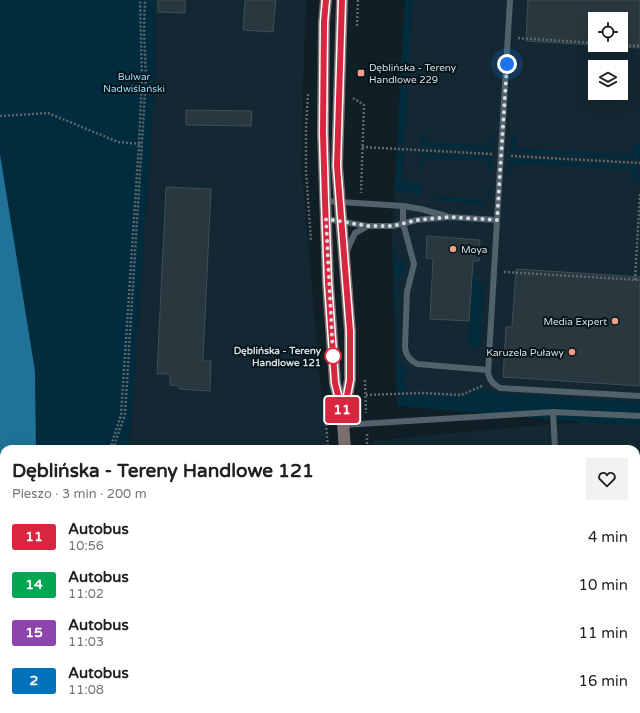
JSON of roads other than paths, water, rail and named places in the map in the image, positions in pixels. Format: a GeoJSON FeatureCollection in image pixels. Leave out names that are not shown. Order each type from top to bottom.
{"type":"FeatureCollection","features":[{"type":"Feature","properties":{"kind":"main road"},"geometry":{"type":"LineString","coordinates":[[326,0],[324,22],[323,133],[328,283],[335,383],[342,411],[345,445]]}},
{"type":"Feature","properties":{"kind":"main road"},"geometry":{"type":"LineString","coordinates":[[342,0],[337,166],[350,331],[350,380],[342,411]]}},
{"type":"Feature","properties":{"kind":"lane"},"geometry":{"type":"LineString","coordinates":[[510,0],[488,370],[489,379],[500,388],[640,396]]}},
{"type":"Feature","properties":{"kind":"lane"},"geometry":{"type":"LineString","coordinates":[[325,201],[403,206],[421,209],[449,217]]}},
{"type":"Feature","properties":{"kind":"lane"},"geometry":{"type":"LineString","coordinates":[[403,206],[404,224],[414,264],[407,292],[406,353],[410,360],[417,364],[488,370]]}},
{"type":"Feature","properties":{"kind":"lane"},"geometry":{"type":"LineString","coordinates":[[326,219],[368,226],[393,226],[417,220],[449,217],[497,220]]}},
{"type":"Feature","properties":{"kind":"lane"},"geometry":{"type":"LineString","coordinates":[[344,261],[348,246],[355,233],[368,226]]}},
{"type":"Feature","properties":{"kind":"lane"},"geometry":{"type":"LineString","coordinates":[[553,412],[555,445]]}},
{"type":"Feature","properties":{"kind":"lane"},"geometry":{"type":"LineString","coordinates":[[343,425],[553,412],[640,416]]}},
{"type":"Feature","properties":{"kind":"water"},"geometry":{"type":"Polygon","coordinates":[[[0,154],[35,371],[36,445],[0,445],[0,154]]]}},
{"type":"Feature","properties":{"kind":"place","name":"Dęblińska - Tereny Handlowe 229"},"geometry":{"type":"Point","coordinates":[361,73]}},
{"type":"Feature","properties":{"kind":"place","name":"Moya"},"geometry":{"type":"Point","coordinates":[453,249]}},
{"type":"Feature","properties":{"kind":"place","name":"Media Expert"},"geometry":{"type":"Point","coordinates":[615,321]}},
{"type":"Feature","properties":{"kind":"place","name":"Karuzela Puławy"},"geometry":{"type":"Point","coordinates":[572,352]}},
{"type":"Feature","properties":{"kind":"place","name":"Dęblińska - Tereny Handlowe 121"},"geometry":{"type":"Point","coordinates":[333,356]}},
{"type":"Feature","properties":{"kind":"park label","name":"Bulwar Nadwiślański"},"geometry":{"type":"Point","coordinates":[134,82]}}]}
